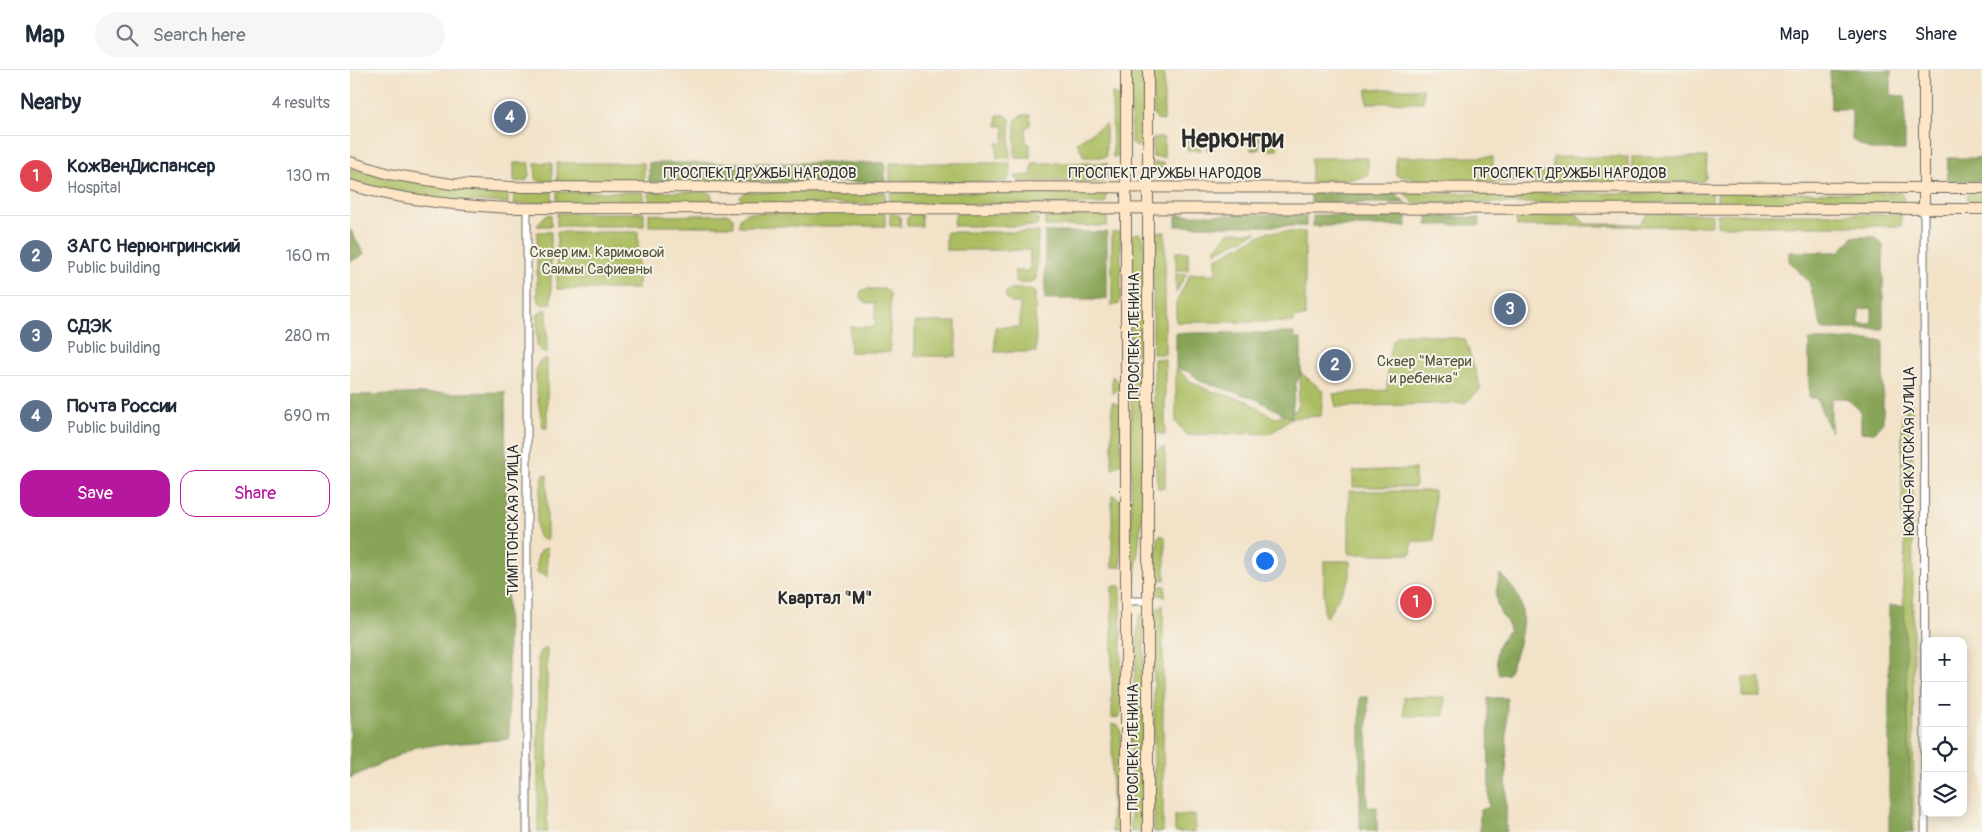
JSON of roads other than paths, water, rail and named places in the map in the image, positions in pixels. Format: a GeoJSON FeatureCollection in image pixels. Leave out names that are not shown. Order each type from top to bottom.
{"type":"FeatureCollection","features":[{"type":"Feature","properties":{"kind":"street","name":"ПРОСПЕКТ ЛЕНИНА"},"geometry":{"type":"LineString","coordinates":[[1126,70],[1126,832]]}},
{"type":"Feature","properties":{"kind":"street","name":"ПРОСПЕКТ ЛЕНИНА"},"geometry":{"type":"LineString","coordinates":[[1148,70],[1148,832]]}},
{"type":"Feature","properties":{"kind":"street","name":"ЮЖНО-ЯКУТСКАЯ УЛИЦА"},"geometry":{"type":"LineString","coordinates":[[1924,70],[1925,832]]}},
{"type":"Feature","properties":{"kind":"street","name":"ПРОСПЕКТ ДРУЖБЫ НАРОДОВ"},"geometry":{"type":"LineString","coordinates":[[350,162],[389,174],[452,184],[511,187],[1982,188]]}},
{"type":"Feature","properties":{"kind":"street"},"geometry":{"type":"LineString","coordinates":[[350,185],[385,195],[448,204],[527,209],[1982,209]]}},
{"type":"Feature","properties":{"kind":"street","name":"ТИМПТОНСКАЯ УЛИЦА"},"geometry":{"type":"LineString","coordinates":[[527,209],[527,832]]}},
{"type":"Feature","properties":{"kind":"street"},"geometry":{"type":"LineString","coordinates":[[1126,601],[1148,601]]}},
{"type":"Feature","properties":{"kind":"place","name":"Почта России"},"geometry":{"type":"Point","coordinates":[510,117]}},
{"type":"Feature","properties":{"kind":"place","name":"СДЭК"},"geometry":{"type":"Point","coordinates":[1510,309]}},
{"type":"Feature","properties":{"kind":"place","name":"ЗАГС Нерюнгринский"},"geometry":{"type":"Point","coordinates":[1335,365]}},
{"type":"Feature","properties":{"kind":"place","name":"КожВенДиспансер"},"geometry":{"type":"Point","coordinates":[1416,602]}},
{"type":"Feature","properties":{"kind":"district","name":"Нерюнгри"},"geometry":{"type":"Point","coordinates":[1232,139]}},
{"type":"Feature","properties":{"kind":"district","name":"Квартал \"М\""},"geometry":{"type":"Point","coordinates":[825,598]}},
{"type":"Feature","properties":{"kind":"park label","name":"Сквер им. Каримовой Саимы Сафиевны"},"geometry":{"type":"Point","coordinates":[597,260]}},
{"type":"Feature","properties":{"kind":"park label","name":"Сквер \"Матери и ребенка\""},"geometry":{"type":"Point","coordinates":[1424,370]}}]}
